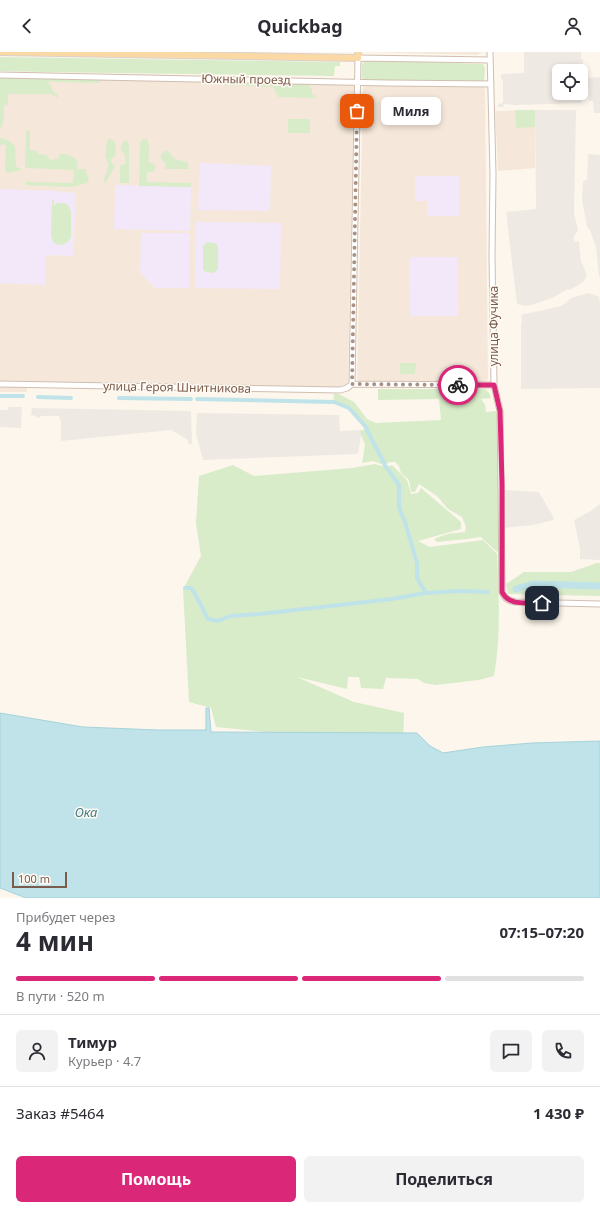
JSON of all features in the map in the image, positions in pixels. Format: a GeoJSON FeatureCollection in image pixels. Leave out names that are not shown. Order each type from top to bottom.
{"type":"FeatureCollection","features":[{"type":"Feature","properties":{"kind":"main road"},"geometry":{"type":"LineString","coordinates":[[0,52],[358,55]]}},
{"type":"Feature","properties":{"kind":"street","name":"улица Фучика"},"geometry":{"type":"LineString","coordinates":[[490,52],[493,174],[492,255],[494,385],[500,411],[502,484],[501,586],[504,596],[510,601],[600,604]]}},
{"type":"Feature","properties":{"kind":"street"},"geometry":{"type":"LineString","coordinates":[[352,384],[358,55],[490,60]]}},
{"type":"Feature","properties":{"kind":"street","name":"Южный проезд"},"geometry":{"type":"LineString","coordinates":[[0,75],[491,84]]}},
{"type":"Feature","properties":{"kind":"street","name":"улица Героя Шнитникова"},"geometry":{"type":"LineString","coordinates":[[0,384],[340,390],[352,384],[494,385]]}},
{"type":"Feature","properties":{"kind":"shaded area"},"geometry":{"type":"Polygon","coordinates":[[[364,52],[483,52],[477,55],[364,52]]]}},
{"type":"Feature","properties":{"kind":"shaded area"},"geometry":{"type":"Polygon","coordinates":[[[524,52],[581,52],[583,64],[552,64],[552,100],[582,100],[582,103],[504,104],[503,107],[498,107],[498,104],[503,103],[503,81],[501,74],[524,73],[524,52]]]}},
{"type":"Feature","properties":{"kind":"shaded area"},"geometry":{"type":"Polygon","coordinates":[[[0,75],[353,83],[347,384],[341,387],[27,382],[27,392],[0,392],[0,75]]]}},
{"type":"Feature","properties":{"kind":"shaded area"},"geometry":{"type":"Polygon","coordinates":[[[600,77],[600,113],[594,113],[593,101],[589,101],[588,78],[600,77]]]}},
{"type":"Feature","properties":{"kind":"shaded area"},"geometry":{"type":"Polygon","coordinates":[[[363,84],[485,85],[488,379],[484,383],[361,383],[357,379],[363,84]]]}},
{"type":"Feature","properties":{"kind":"shaded area"},"geometry":{"type":"Polygon","coordinates":[[[535,110],[535,168],[498,171],[495,111],[535,110]]]}},
{"type":"Feature","properties":{"kind":"shaded area"},"geometry":{"type":"Polygon","coordinates":[[[535,110],[576,110],[574,213],[578,230],[573,238],[575,242],[579,241],[581,261],[587,275],[583,282],[570,290],[568,289],[552,298],[525,306],[517,304],[506,212],[536,209],[535,110]]]}},
{"type":"Feature","properties":{"kind":"shaded area"},"geometry":{"type":"Polygon","coordinates":[[[588,154],[600,155],[600,277],[596,247],[590,230],[587,227],[582,200],[583,181],[587,180],[588,154]]]}},
{"type":"Feature","properties":{"kind":"shaded area"},"geometry":{"type":"Polygon","coordinates":[[[200,163],[271,166],[270,211],[198,210],[200,163]]]}},
{"type":"Feature","properties":{"kind":"shaded area"},"geometry":{"type":"Polygon","coordinates":[[[415,176],[459,176],[459,216],[427,216],[427,201],[415,201],[415,176]]]}},
{"type":"Feature","properties":{"kind":"shaded area"},"geometry":{"type":"Polygon","coordinates":[[[115,185],[191,187],[190,231],[114,229],[115,185]]]}},
{"type":"Feature","properties":{"kind":"shaded area"},"geometry":{"type":"Polygon","coordinates":[[[0,189],[76,193],[73,256],[45,255],[45,285],[0,283],[0,189]]]}},
{"type":"Feature","properties":{"kind":"shaded area"},"geometry":{"type":"Polygon","coordinates":[[[196,222],[281,223],[280,289],[195,288],[196,222]]]}},
{"type":"Feature","properties":{"kind":"shaded area"},"geometry":{"type":"Polygon","coordinates":[[[141,233],[190,233],[190,288],[155,288],[140,272],[141,233]]]}},
{"type":"Feature","properties":{"kind":"shaded area"},"geometry":{"type":"Polygon","coordinates":[[[409,257],[457,257],[458,316],[410,316],[409,257]]]}},
{"type":"Feature","properties":{"kind":"shaded area"},"geometry":{"type":"Polygon","coordinates":[[[589,293],[599,297],[600,304],[600,388],[521,389],[521,315],[562,306],[571,298],[589,293]]]}},
{"type":"Feature","properties":{"kind":"shaded area"},"geometry":{"type":"Polygon","coordinates":[[[8,407],[22,407],[21,428],[0,427],[0,410],[8,410],[8,407]]]}},
{"type":"Feature","properties":{"kind":"shaded area"},"geometry":{"type":"Polygon","coordinates":[[[32,408],[191,411],[192,444],[188,444],[188,440],[171,430],[61,441],[61,421],[59,416],[40,416],[40,418],[37,418],[36,416],[31,415],[32,408]]]}},
{"type":"Feature","properties":{"kind":"shaded area"},"geometry":{"type":"Polygon","coordinates":[[[197,413],[339,415],[340,431],[362,430],[358,454],[203,460],[196,434],[197,413]]]}},
{"type":"Feature","properties":{"kind":"shaded area"},"geometry":{"type":"Polygon","coordinates":[[[504,490],[539,492],[554,518],[553,520],[534,525],[504,528],[504,490]]]}},
{"type":"Feature","properties":{"kind":"shaded area"},"geometry":{"type":"Polygon","coordinates":[[[600,504],[600,560],[580,559],[580,548],[574,520],[591,511],[600,504]]]}},
{"type":"Feature","properties":{"kind":"green space"},"geometry":{"type":"Polygon","coordinates":[[[0,57],[340,62],[340,66],[335,66],[334,76],[0,71],[0,57]]]}},
{"type":"Feature","properties":{"kind":"green space"},"geometry":{"type":"Polygon","coordinates":[[[368,60],[483,64],[485,68],[484,82],[366,80],[362,78],[362,64],[368,60]]]}},
{"type":"Feature","properties":{"kind":"green space"},"geometry":{"type":"Polygon","coordinates":[[[0,75],[98,78],[100,80],[99,83],[49,82],[48,84],[51,85],[53,92],[58,95],[58,98],[51,94],[8,94],[8,104],[4,106],[2,127],[0,128],[0,75]]]}},
{"type":"Feature","properties":{"kind":"green space"},"geometry":{"type":"Polygon","coordinates":[[[223,79],[309,81],[309,86],[312,88],[312,94],[316,96],[314,98],[278,97],[273,87],[224,85],[223,79]]]}},
{"type":"Feature","properties":{"kind":"green space"},"geometry":{"type":"Polygon","coordinates":[[[515,110],[535,110],[535,127],[516,128],[515,110]]]}},
{"type":"Feature","properties":{"kind":"green space"},"geometry":{"type":"Polygon","coordinates":[[[288,119],[310,119],[310,133],[288,133],[288,119]]]}},
{"type":"Feature","properties":{"kind":"green space"},"geometry":{"type":"Polygon","coordinates":[[[26,130],[30,132],[30,150],[36,150],[38,154],[47,155],[50,160],[57,159],[60,154],[72,156],[78,162],[78,169],[85,169],[89,179],[87,183],[72,187],[26,185],[26,181],[73,183],[74,170],[26,168],[26,130]]]}},
{"type":"Feature","properties":{"kind":"green space"},"geometry":{"type":"Polygon","coordinates":[[[2,138],[8,140],[15,146],[16,166],[18,168],[22,168],[18,171],[7,173],[5,169],[6,145],[2,144],[0,146],[0,139],[2,138]]]}},
{"type":"Feature","properties":{"kind":"green space"},"geometry":{"type":"Polygon","coordinates":[[[109,138],[114,141],[116,145],[115,156],[111,159],[111,162],[115,166],[104,183],[108,167],[105,157],[109,138]]]}},
{"type":"Feature","properties":{"kind":"green space"},"geometry":{"type":"Polygon","coordinates":[[[143,139],[147,139],[149,145],[148,161],[156,166],[154,172],[147,172],[147,182],[191,183],[191,187],[139,186],[140,142],[143,139]]]}},
{"type":"Feature","properties":{"kind":"green space"},"geometry":{"type":"Polygon","coordinates":[[[127,140],[129,146],[129,182],[120,183],[120,166],[126,163],[124,152],[121,151],[121,146],[124,141],[127,140]]]}},
{"type":"Feature","properties":{"kind":"green space"},"geometry":{"type":"Polygon","coordinates":[[[167,150],[175,159],[187,162],[189,169],[165,169],[166,164],[161,159],[161,154],[167,150]]]}},
{"type":"Feature","properties":{"kind":"green space"},"geometry":{"type":"Polygon","coordinates":[[[52,200],[54,200],[53,206],[58,203],[65,203],[71,211],[71,237],[68,242],[62,245],[53,242],[51,236],[52,200]]]}},
{"type":"Feature","properties":{"kind":"green space"},"geometry":{"type":"Polygon","coordinates":[[[207,242],[215,243],[218,246],[218,269],[214,273],[203,270],[203,246],[207,242]]]}},
{"type":"Feature","properties":{"kind":"green space"},"geometry":{"type":"Polygon","coordinates":[[[400,363],[416,363],[415,374],[400,374],[400,363]]]}},
{"type":"Feature","properties":{"kind":"green space"},"geometry":{"type":"Polygon","coordinates":[[[378,389],[485,389],[489,393],[491,398],[481,399],[485,405],[486,412],[496,411],[500,430],[499,549],[497,552],[481,537],[437,542],[434,539],[447,534],[465,532],[466,527],[462,517],[448,509],[437,496],[419,484],[415,492],[411,492],[409,480],[401,473],[399,466],[395,462],[390,462],[384,465],[373,461],[362,463],[365,444],[360,431],[368,428],[353,412],[333,403],[334,394],[339,394],[354,402],[367,419],[376,423],[441,420],[439,399],[378,400],[378,389]]]}},
{"type":"Feature","properties":{"kind":"green space"},"geometry":{"type":"Polygon","coordinates":[[[375,464],[386,467],[392,465],[407,480],[411,494],[418,493],[421,488],[461,522],[461,529],[418,541],[430,547],[483,540],[497,554],[499,631],[494,676],[479,680],[436,685],[424,683],[418,679],[386,678],[383,689],[361,688],[359,677],[348,677],[347,689],[297,677],[354,702],[404,713],[403,746],[216,727],[211,708],[189,702],[183,589],[201,556],[196,523],[199,476],[233,465],[254,476],[352,468],[375,464]]]}},
{"type":"Feature","properties":{"kind":"green space"},"geometry":{"type":"Polygon","coordinates":[[[600,563],[600,596],[508,594],[506,584],[524,572],[571,572],[600,563]]]}},
{"type":"Feature","properties":{"kind":"water","name":"Ока"},"geometry":{"type":"Polygon","coordinates":[[[206,708],[209,708],[211,732],[417,733],[430,746],[443,753],[483,747],[532,743],[600,741],[600,898],[26,898],[0,888],[0,713],[83,727],[206,730],[206,708]]]}},
{"type":"Feature","properties":{"kind":"waterway"},"geometry":{"type":"LineString","coordinates":[[0,396],[23,396]]}},
{"type":"Feature","properties":{"kind":"waterway"},"geometry":{"type":"LineString","coordinates":[[38,397],[71,398]]}},
{"type":"Feature","properties":{"kind":"waterway"},"geometry":{"type":"LineString","coordinates":[[119,398],[191,399]]}},
{"type":"Feature","properties":{"kind":"waterway"},"geometry":{"type":"LineString","coordinates":[[197,399],[334,402],[349,408],[365,426],[386,467],[399,485],[399,508],[405,522],[417,563],[417,578],[426,593],[460,591],[488,592]]}},
{"type":"Feature","properties":{"kind":"waterway"},"geometry":{"type":"LineString","coordinates":[[516,589],[533,584],[600,586]]}},
{"type":"Feature","properties":{"kind":"waterway"},"geometry":{"type":"LineString","coordinates":[[185,588],[191,588],[194,592],[208,619],[218,621],[230,616],[392,599],[426,593]]}},
{"type":"Feature","properties":{"kind":"way so far"},"geometry":{"type":"LineString","coordinates":[[357,111],[352,384],[458,385]]}},
{"type":"Feature","properties":{"kind":"place","name":"Миля"},"geometry":{"type":"Point","coordinates":[357,111]}},
{"type":"Feature","properties":{"kind":"route"},"geometry":{"type":"LineString","coordinates":[[458,385],[494,385],[500,411],[502,592],[506,599],[510,601],[542,603]]}}]}
